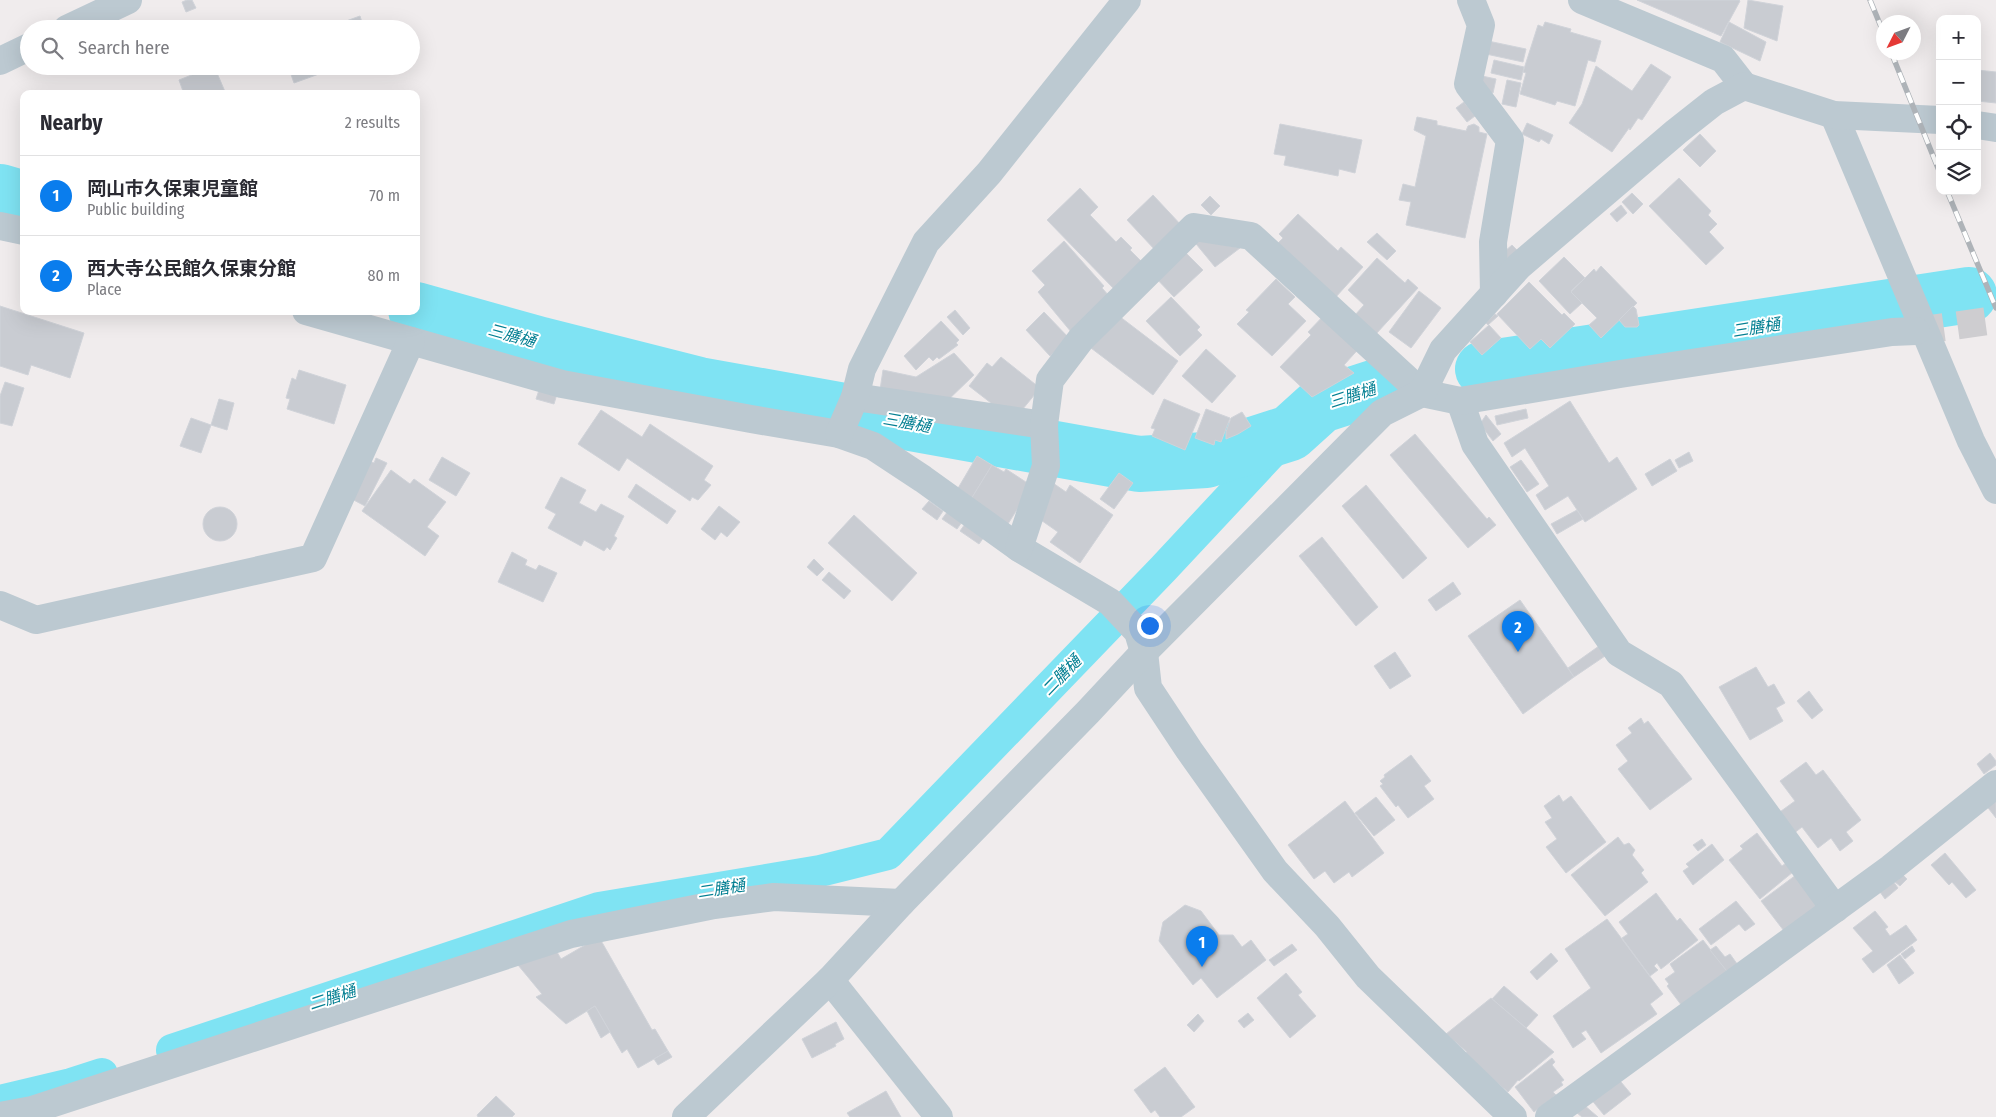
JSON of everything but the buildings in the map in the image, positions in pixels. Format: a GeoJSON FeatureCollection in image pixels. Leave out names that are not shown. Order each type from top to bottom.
{"type":"FeatureCollection","features":[{"type":"Feature","properties":{"kind":"street"},"geometry":{"type":"LineString","coordinates":[[86,20],[128,0]]}},
{"type":"Feature","properties":{"kind":"street"},"geometry":{"type":"LineString","coordinates":[[839,434],[855,397],[862,369],[926,242],[989,173],[1127,0]]}},
{"type":"Feature","properties":{"kind":"street"},"geometry":{"type":"LineString","coordinates":[[1471,0],[1481,25],[1468,84],[1510,140],[1494,242],[1494,294]]}},
{"type":"Feature","properties":{"kind":"street"},"geometry":{"type":"LineString","coordinates":[[1582,0],[1723,59],[1744,86],[1834,115],[1936,120]]}},
{"type":"Feature","properties":{"kind":"street"},"geometry":{"type":"LineString","coordinates":[[0,61],[20,51]]}},
{"type":"Feature","properties":{"kind":"street"},"geometry":{"type":"LineString","coordinates":[[686,1117],[830,980],[901,903],[1081,719],[1141,642],[1382,413],[1422,393],[1443,350],[1519,266],[1676,132],[1714,102],[1744,86]]}},
{"type":"Feature","properties":{"kind":"street"},"geometry":{"type":"LineString","coordinates":[[1834,115],[1907,289],[1917,322],[1996,490]]}},
{"type":"Feature","properties":{"kind":"street"},"geometry":{"type":"LineString","coordinates":[[1981,126],[1996,128]]}},
{"type":"Feature","properties":{"kind":"street"},"geometry":{"type":"LineString","coordinates":[[0,226],[20,230]]}},
{"type":"Feature","properties":{"kind":"street"},"geometry":{"type":"LineString","coordinates":[[1019,548],[1046,466],[1044,425],[1050,380],[1081,339],[1194,227],[1251,236],[1422,393],[1460,401],[1620,374],[1882,334],[1917,322]]}},
{"type":"Feature","properties":{"kind":"street"},"geometry":{"type":"LineString","coordinates":[[320,315],[562,384],[750,420],[839,434],[873,446],[923,479],[1019,548],[1110,602],[1141,642],[1148,688],[1189,750],[1275,871],[1327,926],[1368,977],[1510,1116]]}},
{"type":"Feature","properties":{"kind":"street"},"geometry":{"type":"LineString","coordinates":[[0,605],[36,620],[312,558],[411,341]]}},
{"type":"Feature","properties":{"kind":"street"},"geometry":{"type":"LineString","coordinates":[[855,397],[1044,425]]}},
{"type":"Feature","properties":{"kind":"street"},"geometry":{"type":"LineString","coordinates":[[1460,401],[1475,444],[1619,653],[1671,684],[1835,909]]}},
{"type":"Feature","properties":{"kind":"street"},"geometry":{"type":"LineString","coordinates":[[1549,1117],[1891,868],[1996,784]]}},
{"type":"Feature","properties":{"kind":"street"},"geometry":{"type":"LineString","coordinates":[[0,1116],[37,1114],[571,934],[714,905],[774,896],[901,903]]}},
{"type":"Feature","properties":{"kind":"street"},"geometry":{"type":"LineString","coordinates":[[830,980],[939,1117]]}},
{"type":"Feature","properties":{"kind":"waterway","name":"三膳樋"},"geometry":{"type":"LineString","coordinates":[[0,192],[20,198]]}},
{"type":"Feature","properties":{"kind":"waterway","name":"三膳樋"},"geometry":{"type":"LineString","coordinates":[[1483,369],[1969,295]]}},
{"type":"Feature","properties":{"kind":"waterway","name":"三膳樋"},"geometry":{"type":"LineString","coordinates":[[420,311],[541,345],[699,385],[1139,464],[1206,460],[1290,433],[1321,405],[1389,383]]}},
{"type":"Feature","properties":{"kind":"waterway","name":"二膳樋"},"geometry":{"type":"LineString","coordinates":[[172,1050],[599,908],[820,871],[888,854],[1163,569],[1290,433]]}},
{"type":"Feature","properties":{"kind":"waterway","name":"二膳樋"},"geometry":{"type":"LineString","coordinates":[[0,1101],[71,1084],[102,1074]]}},
{"type":"Feature","properties":{"kind":"tunnel"},"geometry":{"type":"LineString","coordinates":[[1916,331],[1996,320]]}},
{"type":"Feature","properties":{"kind":"railway"},"geometry":{"type":"LineString","coordinates":[[1870,0],[1876,15]]}},
{"type":"Feature","properties":{"kind":"railway"},"geometry":{"type":"LineString","coordinates":[[1894,60],[1936,163]]}},
{"type":"Feature","properties":{"kind":"railway"},"geometry":{"type":"LineString","coordinates":[[1949,195],[1996,308]]}},
{"type":"Feature","properties":{"kind":"place","name":"西大寺公民館久保東分館"},"geometry":{"type":"Point","coordinates":[1518,652]}},
{"type":"Feature","properties":{"kind":"place","name":"岡山市久保東児童館"},"geometry":{"type":"Point","coordinates":[1202,967]}}]}
